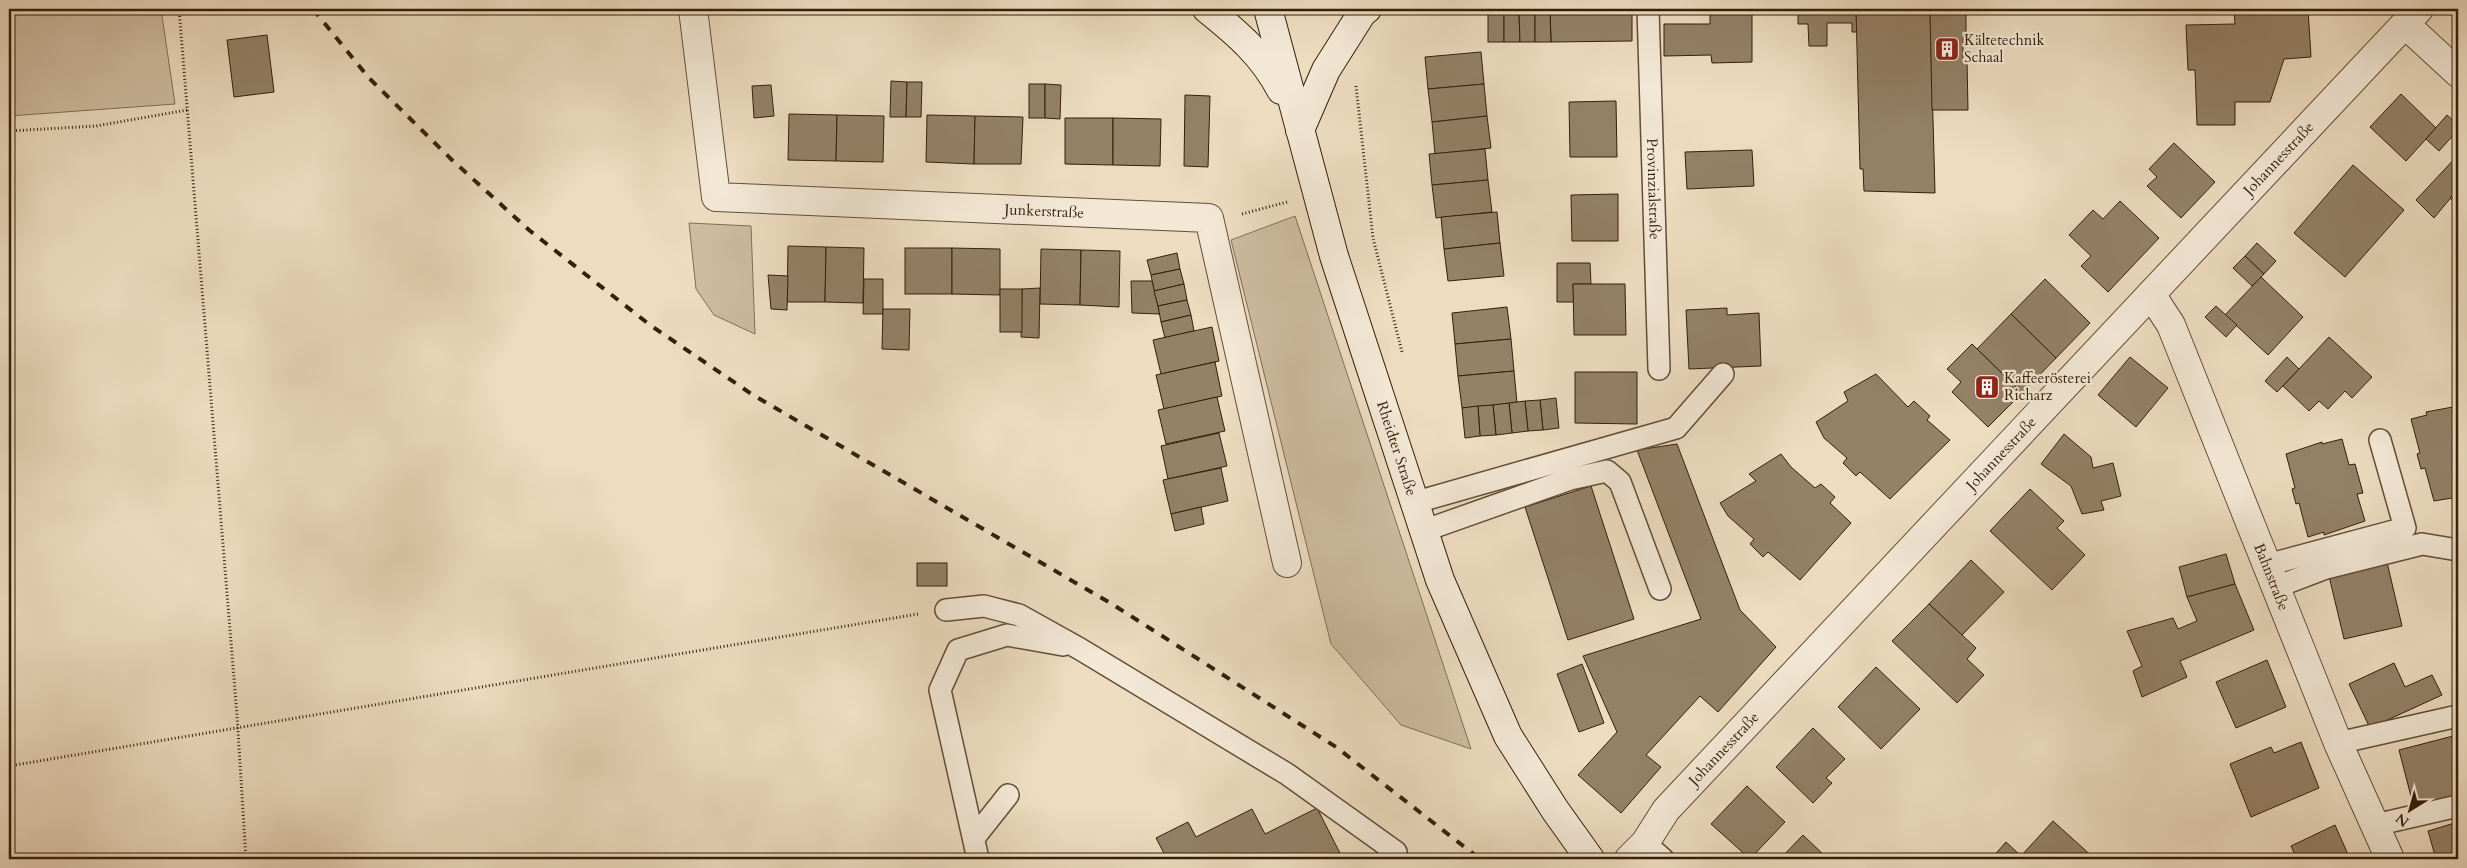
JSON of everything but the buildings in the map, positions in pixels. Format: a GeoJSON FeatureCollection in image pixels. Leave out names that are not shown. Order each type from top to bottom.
{"type":"FeatureCollection","features":[{"type":"Feature","properties":{"kind":"street","name":"Junkerstraße"},"geometry":{"type":"LineString","coordinates":[[693,9],[716,198],[1209,218]]}},
{"type":"Feature","properties":{"kind":"street"},"geometry":{"type":"LineString","coordinates":[[1207,9],[1240,35],[1270,68],[1300,130]]}},
{"type":"Feature","properties":{"kind":"street","name":"Rheidter Straße"},"geometry":{"type":"LineString","coordinates":[[1268,9],[1334,256],[1413,503],[1440,580],[1508,736],[1555,810],[1590,859]]}},
{"type":"Feature","properties":{"kind":"street"},"geometry":{"type":"LineString","coordinates":[[1300,130],[1326,70],[1362,13],[1367,9]]}},
{"type":"Feature","properties":{"kind":"street"},"geometry":{"type":"LineString","coordinates":[[2413,17],[2458,73]]}},
{"type":"Feature","properties":{"kind":"street","name":"Johannesstraße"},"geometry":{"type":"LineString","coordinates":[[1646,854],[1666,810],[2150,294],[2413,17]]}},
{"type":"Feature","properties":{"kind":"street"},"geometry":{"type":"LineString","coordinates":[[1209,218],[1287,563]]}},
{"type":"Feature","properties":{"kind":"street","name":"Bahnstraße"},"geometry":{"type":"LineString","coordinates":[[2150,294],[2171,325],[2338,743],[2390,859]]}},
{"type":"Feature","properties":{"kind":"lane","name":"Provinzialstraße"},"geometry":{"type":"LineString","coordinates":[[1648,9],[1659,369]]}},
{"type":"Feature","properties":{"kind":"lane"},"geometry":{"type":"LineString","coordinates":[[1413,503],[1676,428],[1723,374]]}},
{"type":"Feature","properties":{"kind":"lane"},"geometry":{"type":"LineString","coordinates":[[2272,576],[2405,528],[2380,440]]}},
{"type":"Feature","properties":{"kind":"lane"},"geometry":{"type":"LineString","coordinates":[[1423,532],[1570,479],[1607,471],[1620,482],[1660,589]]}},
{"type":"Feature","properties":{"kind":"lane"},"geometry":{"type":"LineString","coordinates":[[2272,576],[2326,568],[2422,544],[2458,550]]}},
{"type":"Feature","properties":{"kind":"lane"},"geometry":{"type":"LineString","coordinates":[[946,610],[984,606],[1019,615],[1080,649],[1286,774],[1396,852]]}},
{"type":"Feature","properties":{"kind":"lane"},"geometry":{"type":"LineString","coordinates":[[978,859],[940,690],[958,650],[1006,636],[1080,649]]}},
{"type":"Feature","properties":{"kind":"lane"},"geometry":{"type":"LineString","coordinates":[[2338,743],[2458,716]]}},
{"type":"Feature","properties":{"kind":"lane"},"geometry":{"type":"LineString","coordinates":[[974,838],[1008,795]]}},
{"type":"Feature","properties":{"kind":"lane"},"geometry":{"type":"LineString","coordinates":[[2376,826],[2458,806]]}},
{"type":"Feature","properties":{"kind":"path"},"geometry":{"type":"LineString","coordinates":[[179,9],[246,859]]}},
{"type":"Feature","properties":{"kind":"path"},"geometry":{"type":"LineString","coordinates":[[1358,78],[1357,112],[1373,238],[1403,354]]}},
{"type":"Feature","properties":{"kind":"path"},"geometry":{"type":"LineString","coordinates":[[9,131],[96,126],[187,110]]}},
{"type":"Feature","properties":{"kind":"path"},"geometry":{"type":"LineString","coordinates":[[1209,218],[1240,215],[1288,202],[1286,192]]}},
{"type":"Feature","properties":{"kind":"path"},"geometry":{"type":"LineString","coordinates":[[9,766],[946,610]]}},
{"type":"Feature","properties":{"kind":"shaded area"},"geometry":{"type":"Polygon","coordinates":[[[9,9],[161,9],[175,104],[9,116],[9,9]]]}},
{"type":"Feature","properties":{"kind":"shaded area"},"geometry":{"type":"Polygon","coordinates":[[[1295,216],[1471,749],[1401,725],[1331,644],[1231,240],[1295,216]]]}},
{"type":"Feature","properties":{"kind":"shaded area"},"geometry":{"type":"Polygon","coordinates":[[[689,223],[751,226],[755,334],[714,315],[696,289],[689,223]]]}},
{"type":"Feature","properties":{"kind":"railway"},"geometry":{"type":"LineString","coordinates":[[313,9],[369,78],[451,159],[529,230],[650,325],[753,395],[1112,604],[1336,747],[1480,859]]}},
{"type":"Feature","properties":{"kind":"place","name":"Kältetechnik Schaal"},"geometry":{"type":"Point","coordinates":[1947,49]}},
{"type":"Feature","properties":{"kind":"place","name":"Kaffeerösterei Richarz"},"geometry":{"type":"Point","coordinates":[1987,387]}}]}
